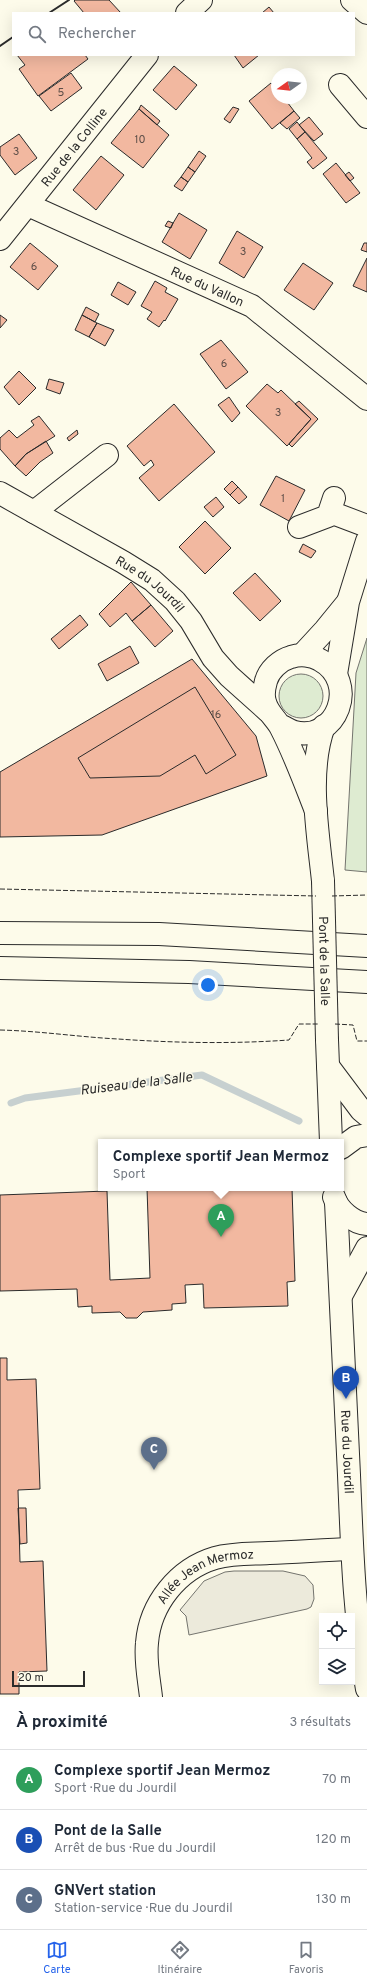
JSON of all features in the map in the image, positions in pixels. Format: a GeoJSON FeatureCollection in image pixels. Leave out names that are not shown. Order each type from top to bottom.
{"type":"FeatureCollection","features":[{"type":"Feature","properties":{"kind":"main road"},"geometry":{"type":"LineString","coordinates":[[188,12],[201,0]]}},
{"type":"Feature","properties":{"kind":"main road"},"geometry":{"type":"LineString","coordinates":[[352,0],[367,13]]}},
{"type":"Feature","properties":{"kind":"main road","name":"Rue de la Colline"},"geometry":{"type":"LineString","coordinates":[[0,239],[146,56]]}},
{"type":"Feature","properties":{"kind":"main road"},"geometry":{"type":"LineString","coordinates":[[340,85],[367,117]]}},
{"type":"Feature","properties":{"kind":"main road","name":"Rue du Vallon"},"geometry":{"type":"LineString","coordinates":[[28,205],[252,306],[367,399]]}},
{"type":"Feature","properties":{"kind":"main road"},"geometry":{"type":"LineString","coordinates":[[34,512],[107,455]]}},
{"type":"Feature","properties":{"kind":"main road","name":"Rue du Jourdil"},"geometry":{"type":"LineString","coordinates":[[0,493],[152,580],[175,601],[191,621],[213,658],[229,676],[274,718],[297,762],[316,812]]}},
{"type":"Feature","properties":{"kind":"main road"},"geometry":{"type":"LineString","coordinates":[[300,528],[328,516],[332,505],[367,526]]}},
{"type":"Feature","properties":{"kind":"main road"},"geometry":{"type":"LineString","coordinates":[[336,674],[348,602],[367,541]]}},
{"type":"Feature","properties":{"kind":"main road"},"geometry":{"type":"LineString","coordinates":[[302,655],[348,602]]}},
{"type":"Feature","properties":{"kind":"main road"},"geometry":{"type":"LineString","coordinates":[[302,655],[315,657],[328,664],[336,674],[341,688],[341,703],[335,716],[324,726],[310,732],[294,732],[274,718],[264,701],[264,690],[266,680],[273,669],[282,661],[302,655]]}},
{"type":"Feature","properties":{"kind":"main road","name":"Rue du Jourdil"},"geometry":{"type":"LineString","coordinates":[[323,881],[316,812],[318,744],[324,726]]}},
{"type":"Feature","properties":{"kind":"main road","name":"Pont de la Salle"},"geometry":{"type":"LineString","coordinates":[[323,881],[328,1066]]}},
{"type":"Feature","properties":{"kind":"main road"},"geometry":{"type":"LineString","coordinates":[[0,933],[159,934],[367,946]]}},
{"type":"Feature","properties":{"kind":"main road"},"geometry":{"type":"LineString","coordinates":[[0,968],[189,972],[367,982]]}},
{"type":"Feature","properties":{"kind":"main road"},"geometry":{"type":"LineString","coordinates":[[328,1066],[361,1110],[367,1115]]}},
{"type":"Feature","properties":{"kind":"main road"},"geometry":{"type":"LineString","coordinates":[[328,1066],[330,1139]]}},
{"type":"Feature","properties":{"kind":"main road"},"geometry":{"type":"LineString","coordinates":[[344,1146],[356,1137],[367,1135]]}},
{"type":"Feature","properties":{"kind":"main road"},"geometry":{"type":"LineString","coordinates":[[333,1195],[347,1216],[367,1224]]}},
{"type":"Feature","properties":{"kind":"main road","name":"Rue du Jourdil"},"geometry":{"type":"LineString","coordinates":[[333,1195],[342,1294],[351,1549],[360,1585],[367,1689]]}},
{"type":"Feature","properties":{"kind":"main road"},"geometry":{"type":"LineString","coordinates":[[342,1294],[367,1248]]}},
{"type":"Feature","properties":{"kind":"main road","name":"Allée Jean Mermoz"},"geometry":{"type":"LineString","coordinates":[[150,1697],[147,1659],[150,1626],[155,1611],[164,1596],[185,1573],[199,1564],[229,1554],[351,1549]]}},
{"type":"Feature","properties":{"kind":"green space"},"geometry":{"type":"Polygon","coordinates":[[[367,638],[367,872],[345,870],[356,673],[367,638]]]}},
{"type":"Feature","properties":{"kind":"green space"},"geometry":{"type":"Polygon","coordinates":[[[297,674],[305,674],[317,680],[323,692],[323,700],[317,712],[305,718],[297,718],[285,712],[279,700],[279,692],[285,680],[297,674]]]}},
{"type":"Feature","properties":{"kind":"shaded area"},"geometry":{"type":"Polygon","coordinates":[[[283,1571],[305,1576],[313,1585],[314,1599],[311,1607],[189,1635],[186,1616],[180,1610],[204,1581],[225,1572],[283,1571]]]}},
{"type":"Feature","properties":{"kind":"building"},"geometry":{"type":"Polygon","coordinates":[[[109,0],[120,12],[83,12],[74,1],[109,0]]]}},
{"type":"Feature","properties":{"kind":"building"},"geometry":{"type":"Polygon","coordinates":[[[269,7],[273,12],[263,12],[269,7]]]}},
{"type":"Feature","properties":{"kind":"building"},"geometry":{"type":"Polygon","coordinates":[[[18,56],[86,56],[88,59],[38,96],[19,69],[25,65],[18,56]]]}},
{"type":"Feature","properties":{"kind":"building"},"geometry":{"type":"Polygon","coordinates":[[[235,56],[258,56],[243,68],[235,56]]]}},
{"type":"Feature","properties":{"kind":"building"},"geometry":{"type":"Polygon","coordinates":[[[174,66],[197,85],[176,110],[153,90],[174,66]]]}},
{"type":"Feature","properties":{"kind":"building"},"geometry":{"type":"Polygon","coordinates":[[[71,73],[82,88],[51,111],[39,96],[71,73]]]}},
{"type":"Feature","properties":{"kind":"building"},"geometry":{"type":"Polygon","coordinates":[[[271,83],[271,104],[289,104],[294,111],[272,129],[249,101],[271,83]]]}},
{"type":"Feature","properties":{"kind":"building"},"geometry":{"type":"Polygon","coordinates":[[[141,105],[160,121],[157,125],[139,109],[141,105]]]}},
{"type":"Feature","properties":{"kind":"building"},"geometry":{"type":"Polygon","coordinates":[[[233,107],[239,109],[230,123],[224,119],[233,107]]]}},
{"type":"Feature","properties":{"kind":"building"},"geometry":{"type":"Polygon","coordinates":[[[139,109],[169,135],[143,168],[111,143],[139,109]]]}},
{"type":"Feature","properties":{"kind":"building"},"geometry":{"type":"Polygon","coordinates":[[[294,111],[300,118],[287,129],[280,123],[294,111]]]}},
{"type":"Feature","properties":{"kind":"building"},"geometry":{"type":"Polygon","coordinates":[[[309,117],[323,134],[314,141],[299,125],[309,117]]]}},
{"type":"Feature","properties":{"kind":"building"},"geometry":{"type":"Polygon","coordinates":[[[297,122],[305,132],[297,139],[289,129],[297,122]]]}},
{"type":"Feature","properties":{"kind":"building"},"geometry":{"type":"Polygon","coordinates":[[[305,132],[327,158],[313,169],[307,162],[312,158],[297,139],[305,132]]]}},
{"type":"Feature","properties":{"kind":"building"},"geometry":{"type":"Polygon","coordinates":[[[19,134],[37,158],[15,175],[0,155],[0,147],[19,134]]]}},
{"type":"Feature","properties":{"kind":"building"},"geometry":{"type":"Polygon","coordinates":[[[199,151],[206,156],[195,172],[188,167],[199,151]]]}},
{"type":"Feature","properties":{"kind":"building"},"geometry":{"type":"Polygon","coordinates":[[[101,156],[124,175],[96,210],[73,190],[101,156]]]}},
{"type":"Feature","properties":{"kind":"building"},"geometry":{"type":"Polygon","coordinates":[[[336,163],[360,193],[346,203],[323,174],[336,163]]]}},
{"type":"Feature","properties":{"kind":"building"},"geometry":{"type":"Polygon","coordinates":[[[188,167],[195,172],[188,182],[181,177],[188,167]]]}},
{"type":"Feature","properties":{"kind":"building"},"geometry":{"type":"Polygon","coordinates":[[[349,172],[354,178],[350,181],[345,175],[349,172]]]}},
{"type":"Feature","properties":{"kind":"building"},"geometry":{"type":"Polygon","coordinates":[[[181,177],[188,182],[182,191],[174,186],[181,177]]]}},
{"type":"Feature","properties":{"kind":"building"},"geometry":{"type":"Polygon","coordinates":[[[179,213],[207,230],[190,259],[162,242],[179,213]]]}},
{"type":"Feature","properties":{"kind":"building"},"geometry":{"type":"Polygon","coordinates":[[[168,221],[173,223],[171,228],[165,226],[168,221]]]}},
{"type":"Feature","properties":{"kind":"building"},"geometry":{"type":"Polygon","coordinates":[[[237,231],[263,247],[244,278],[219,263],[237,231]]]}},
{"type":"Feature","properties":{"kind":"building"},"geometry":{"type":"Polygon","coordinates":[[[30,243],[58,266],[38,290],[10,267],[30,243]]]}},
{"type":"Feature","properties":{"kind":"building"},"geometry":{"type":"Polygon","coordinates":[[[364,243],[367,243],[367,252],[361,250],[364,243]]]}},
{"type":"Feature","properties":{"kind":"building"},"geometry":{"type":"Polygon","coordinates":[[[367,258],[367,292],[353,286],[367,258]]]}},
{"type":"Feature","properties":{"kind":"building"},"geometry":{"type":"Polygon","coordinates":[[[303,263],[333,283],[314,310],[284,290],[303,263]]]}},
{"type":"Feature","properties":{"kind":"building"},"geometry":{"type":"Polygon","coordinates":[[[155,281],[167,288],[165,292],[178,299],[165,321],[164,320],[159,327],[147,319],[152,312],[141,306],[155,281]]]}},
{"type":"Feature","properties":{"kind":"building"},"geometry":{"type":"Polygon","coordinates":[[[118,282],[136,292],[128,305],[111,295],[118,282]]]}},
{"type":"Feature","properties":{"kind":"building"},"geometry":{"type":"Polygon","coordinates":[[[86,307],[99,314],[95,322],[82,315],[86,307]]]}},
{"type":"Feature","properties":{"kind":"building"},"geometry":{"type":"Polygon","coordinates":[[[0,315],[7,320],[0,328],[0,315]]]}},
{"type":"Feature","properties":{"kind":"building"},"geometry":{"type":"Polygon","coordinates":[[[82,315],[97,323],[89,337],[75,330],[82,315]]]}},
{"type":"Feature","properties":{"kind":"building"},"geometry":{"type":"Polygon","coordinates":[[[97,323],[114,330],[105,346],[89,337],[97,323]]]}},
{"type":"Feature","properties":{"kind":"building"},"geometry":{"type":"Polygon","coordinates":[[[221,340],[248,372],[226,389],[200,354],[221,340]]]}},
{"type":"Feature","properties":{"kind":"building"},"geometry":{"type":"Polygon","coordinates":[[[19,371],[36,388],[19,405],[4,387],[19,371]]]}},
{"type":"Feature","properties":{"kind":"building"},"geometry":{"type":"Polygon","coordinates":[[[49,379],[64,383],[60,394],[46,389],[49,379]]]}},
{"type":"Feature","properties":{"kind":"building"},"geometry":{"type":"Polygon","coordinates":[[[267,384],[278,393],[281,390],[311,419],[287,446],[246,406],[267,384]]]}},
{"type":"Feature","properties":{"kind":"building"},"geometry":{"type":"Polygon","coordinates":[[[229,397],[240,413],[232,422],[218,405],[229,397]]]}},
{"type":"Feature","properties":{"kind":"building"},"geometry":{"type":"Polygon","coordinates":[[[299,401],[318,419],[292,447],[289,444],[311,419],[295,404],[299,401]]]}},
{"type":"Feature","properties":{"kind":"building"},"geometry":{"type":"Polygon","coordinates":[[[174,404],[215,452],[159,501],[139,478],[154,465],[151,460],[144,466],[127,446],[174,404]]]}},
{"type":"Feature","properties":{"kind":"building"},"geometry":{"type":"Polygon","coordinates":[[[39,416],[55,436],[26,454],[15,466],[0,449],[0,438],[9,430],[17,438],[34,425],[31,421],[39,416]]]}},
{"type":"Feature","properties":{"kind":"building"},"geometry":{"type":"Polygon","coordinates":[[[77,430],[78,434],[69,441],[67,438],[77,430]]]}},
{"type":"Feature","properties":{"kind":"building"},"geometry":{"type":"Polygon","coordinates":[[[46,441],[53,453],[40,462],[26,476],[15,466],[26,454],[46,441]]]}},
{"type":"Feature","properties":{"kind":"building"},"geometry":{"type":"Polygon","coordinates":[[[276,476],[305,490],[289,521],[260,505],[276,476]]]}},
{"type":"Feature","properties":{"kind":"building"},"geometry":{"type":"Polygon","coordinates":[[[232,481],[238,487],[230,495],[224,489],[232,481]]]}},
{"type":"Feature","properties":{"kind":"building"},"geometry":{"type":"Polygon","coordinates":[[[238,487],[247,497],[239,504],[230,495],[238,487]]]}},
{"type":"Feature","properties":{"kind":"building"},"geometry":{"type":"Polygon","coordinates":[[[216,497],[224,507],[213,517],[204,507],[216,497]]]}},
{"type":"Feature","properties":{"kind":"building"},"geometry":{"type":"Polygon","coordinates":[[[205,521],[231,548],[205,574],[179,547],[205,521]]]}},
{"type":"Feature","properties":{"kind":"building"},"geometry":{"type":"Polygon","coordinates":[[[303,544],[316,551],[311,558],[299,552],[303,544]]]}},
{"type":"Feature","properties":{"kind":"building"},"geometry":{"type":"Polygon","coordinates":[[[255,573],[281,601],[260,621],[233,593],[255,573]]]}},
{"type":"Feature","properties":{"kind":"building"},"geometry":{"type":"Polygon","coordinates":[[[131,582],[151,605],[132,621],[126,613],[110,627],[99,614],[131,582]]]}},
{"type":"Feature","properties":{"kind":"building"},"geometry":{"type":"Polygon","coordinates":[[[151,605],[173,631],[155,647],[132,621],[151,605]]]}},
{"type":"Feature","properties":{"kind":"building"},"geometry":{"type":"Polygon","coordinates":[[[80,615],[88,625],[59,649],[51,639],[80,615]]]}},
{"type":"Feature","properties":{"kind":"building"},"geometry":{"type":"Polygon","coordinates":[[[130,646],[139,663],[107,681],[98,664],[130,646]]]}},
{"type":"Feature","properties":{"kind":"building"},"geometry":{"type":"Polygon","coordinates":[[[192,659],[256,736],[267,776],[102,835],[0,837],[0,772],[192,659]]]}},
{"type":"Feature","properties":{"kind":"building"},"geometry":{"type":"Polygon","coordinates":[[[195,687],[236,755],[206,774],[195,755],[160,776],[90,778],[78,758],[195,687]]]}},
{"type":"Feature","properties":{"kind":"building"},"geometry":{"type":"Polygon","coordinates":[[[107,1191],[110,1280],[150,1278],[147,1191],[292,1191],[295,1281],[287,1282],[288,1306],[204,1308],[203,1284],[185,1285],[186,1303],[172,1304],[172,1310],[143,1312],[137,1318],[126,1318],[120,1312],[92,1313],[92,1306],[78,1307],[77,1289],[0,1291],[0,1195],[107,1191]]]}},
{"type":"Feature","properties":{"kind":"building"},"geometry":{"type":"Polygon","coordinates":[[[0,1358],[7,1358],[7,1380],[36,1379],[40,1489],[18,1490],[20,1562],[43,1561],[47,1671],[19,1672],[19,1694],[0,1694],[0,1358]]]}},
{"type":"Feature","properties":{"kind":"building"},"geometry":{"type":"Polygon","coordinates":[[[18,1508],[26,1508],[27,1543],[20,1544],[18,1508]]]}},
{"type":"Feature","properties":{"kind":"waterway","name":"Ruiseau de la Salle"},"geometry":{"type":"LineString","coordinates":[[11,1103],[25,1098],[202,1075],[299,1121]]}},
{"type":"Feature","properties":{"kind":"fence"},"geometry":{"type":"LineString","coordinates":[[0,889],[316,896]]}},
{"type":"Feature","properties":{"kind":"fence"},"geometry":{"type":"LineString","coordinates":[[332,896],[367,895]]}},
{"type":"Feature","properties":{"kind":"fence"},"geometry":{"type":"LineString","coordinates":[[0,1030],[139,1040],[225,1042],[289,1040],[299,1024],[319,1024]]}},
{"type":"Feature","properties":{"kind":"fence"},"geometry":{"type":"LineString","coordinates":[[335,1024],[353,1025],[357,1041],[367,1041]]}},
{"type":"Feature","properties":{"kind":"wall"},"geometry":{"type":"LineString","coordinates":[[51,12],[69,0]]}},
{"type":"Feature","properties":{"kind":"wall"},"geometry":{"type":"LineString","coordinates":[[0,46],[12,38]]}},
{"type":"Feature","properties":{"kind":"place","name":"Complexe sportif Jean Mermoz"},"geometry":{"type":"Point","coordinates":[221,1237]}},
{"type":"Feature","properties":{"kind":"place","name":"Pont de la Salle"},"geometry":{"type":"Point","coordinates":[346,1399]}},
{"type":"Feature","properties":{"kind":"place","name":"GNVert station"},"geometry":{"type":"Point","coordinates":[154,1470]}}]}
